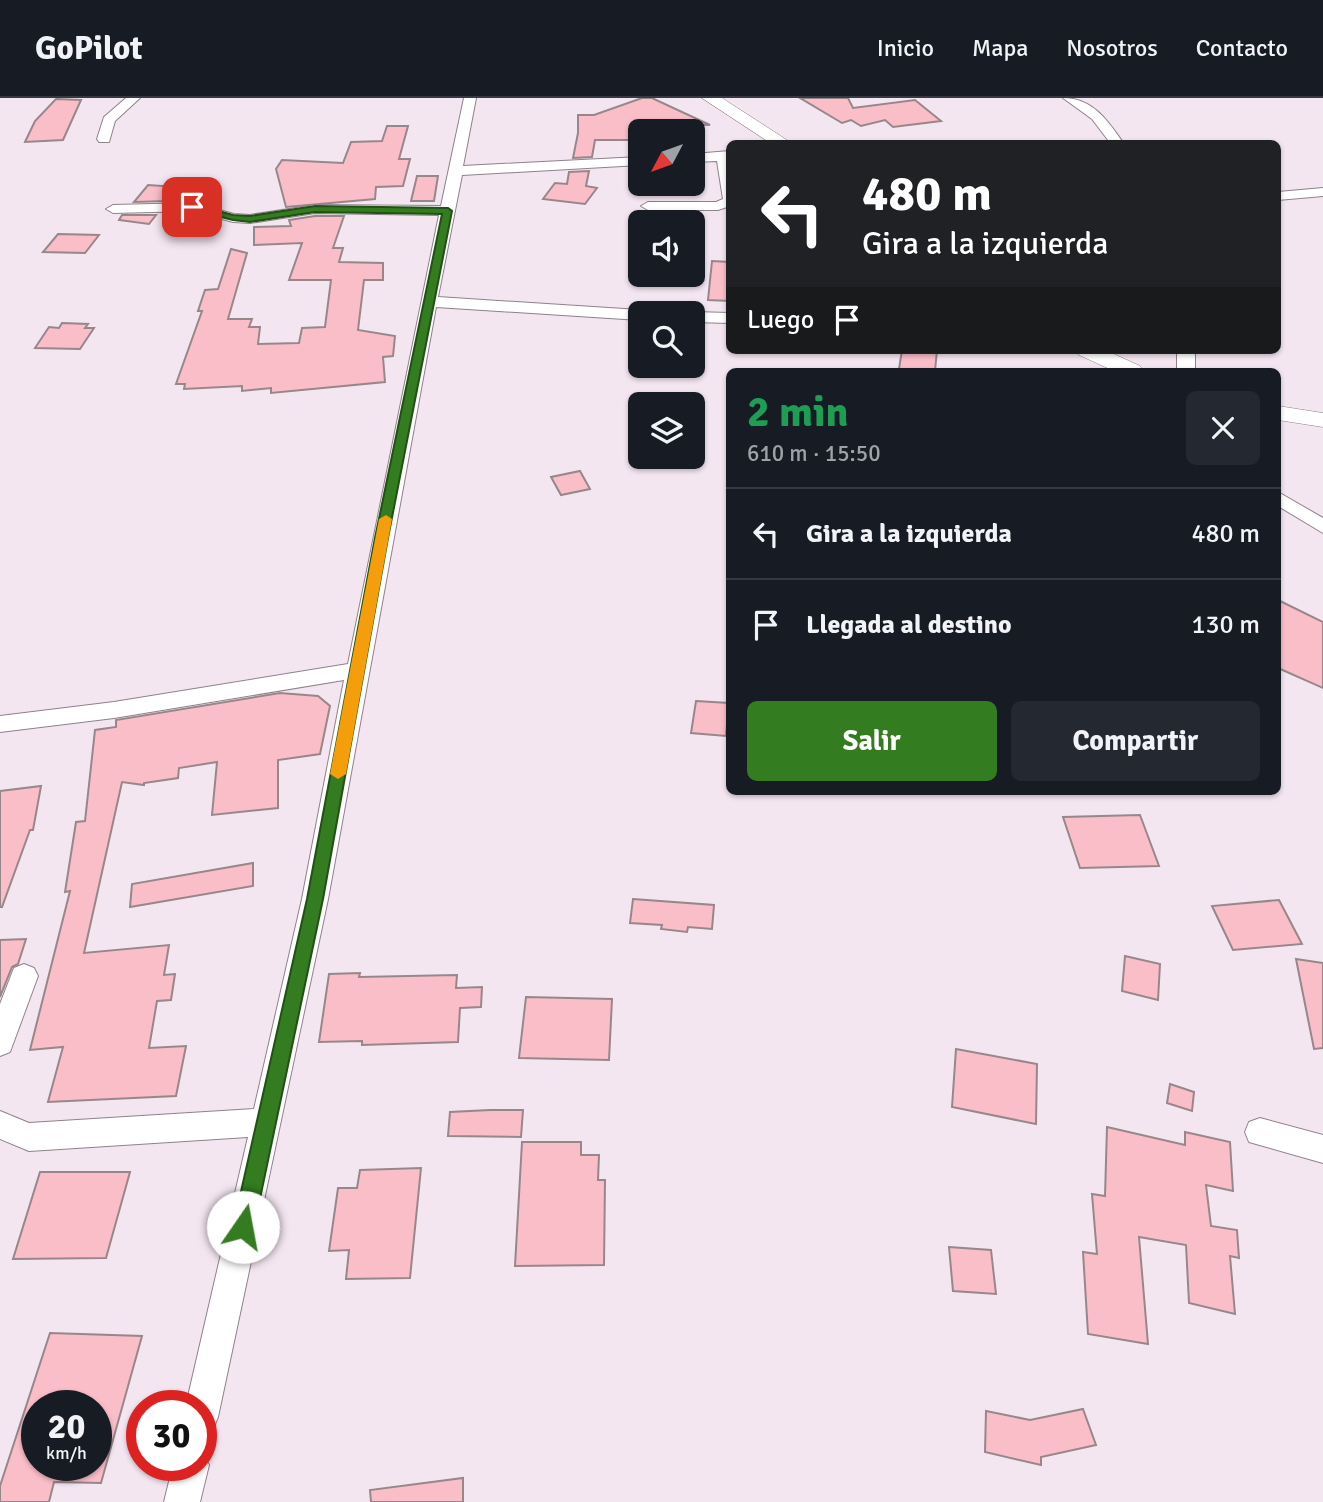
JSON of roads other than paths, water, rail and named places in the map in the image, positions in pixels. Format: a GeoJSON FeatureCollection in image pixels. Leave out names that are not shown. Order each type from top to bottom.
{"type":"FeatureCollection","features":[{"type":"Feature","properties":{"kind":"main road"},"geometry":{"type":"LineString","coordinates":[[710,98],[778,140]]}},
{"type":"Feature","properties":{"kind":"main road"},"geometry":{"type":"LineString","coordinates":[[1096,354],[1126,368]]}},
{"type":"Feature","properties":{"kind":"main road"},"geometry":{"type":"LineString","coordinates":[[1281,413],[1323,420]]}},
{"type":"Feature","properties":{"kind":"street"},"geometry":{"type":"LineString","coordinates":[[104,139],[109,120],[134,98]]}},
{"type":"Feature","properties":{"kind":"street"},"geometry":{"type":"LineString","coordinates":[[207,1390],[315,899],[357,670],[470,98]]}},
{"type":"Feature","properties":{"kind":"street"},"geometry":{"type":"LineString","coordinates":[[1069,98],[1097,116],[1115,140]]}},
{"type":"Feature","properties":{"kind":"street"},"geometry":{"type":"LineString","coordinates":[[705,158],[726,155]]}},
{"type":"Feature","properties":{"kind":"street"},"geometry":{"type":"LineString","coordinates":[[456,171],[628,162]]}},
{"type":"Feature","properties":{"kind":"street"},"geometry":{"type":"LineString","coordinates":[[1281,196],[1323,192]]}},
{"type":"Feature","properties":{"kind":"street"},"geometry":{"type":"LineString","coordinates":[[648,206],[718,206],[726,202]]}},
{"type":"Feature","properties":{"kind":"street"},"geometry":{"type":"LineString","coordinates":[[113,209],[192,207],[233,218],[250,219],[315,209],[448,211]]}},
{"type":"Feature","properties":{"kind":"street"},"geometry":{"type":"LineString","coordinates":[[430,302],[628,314]]}},
{"type":"Feature","properties":{"kind":"street"},"geometry":{"type":"LineString","coordinates":[[705,317],[726,318]]}},
{"type":"Feature","properties":{"kind":"street"},"geometry":{"type":"LineString","coordinates":[[1281,500],[1323,527]]}},
{"type":"Feature","properties":{"kind":"street"},"geometry":{"type":"LineString","coordinates":[[0,724],[114,710],[357,670]]}},
{"type":"Feature","properties":{"kind":"street"},"geometry":{"type":"LineString","coordinates":[[0,1043],[24,976]]}},
{"type":"Feature","properties":{"kind":"street"},"geometry":{"type":"LineString","coordinates":[[0,1125],[29,1137],[266,1122]]}},
{"type":"Feature","properties":{"kind":"street"},"geometry":{"type":"LineString","coordinates":[[1260,1132],[1323,1149]]}},
{"type":"Feature","properties":{"kind":"street"},"geometry":{"type":"LineString","coordinates":[[183,1502],[188,1481]]}}]}
